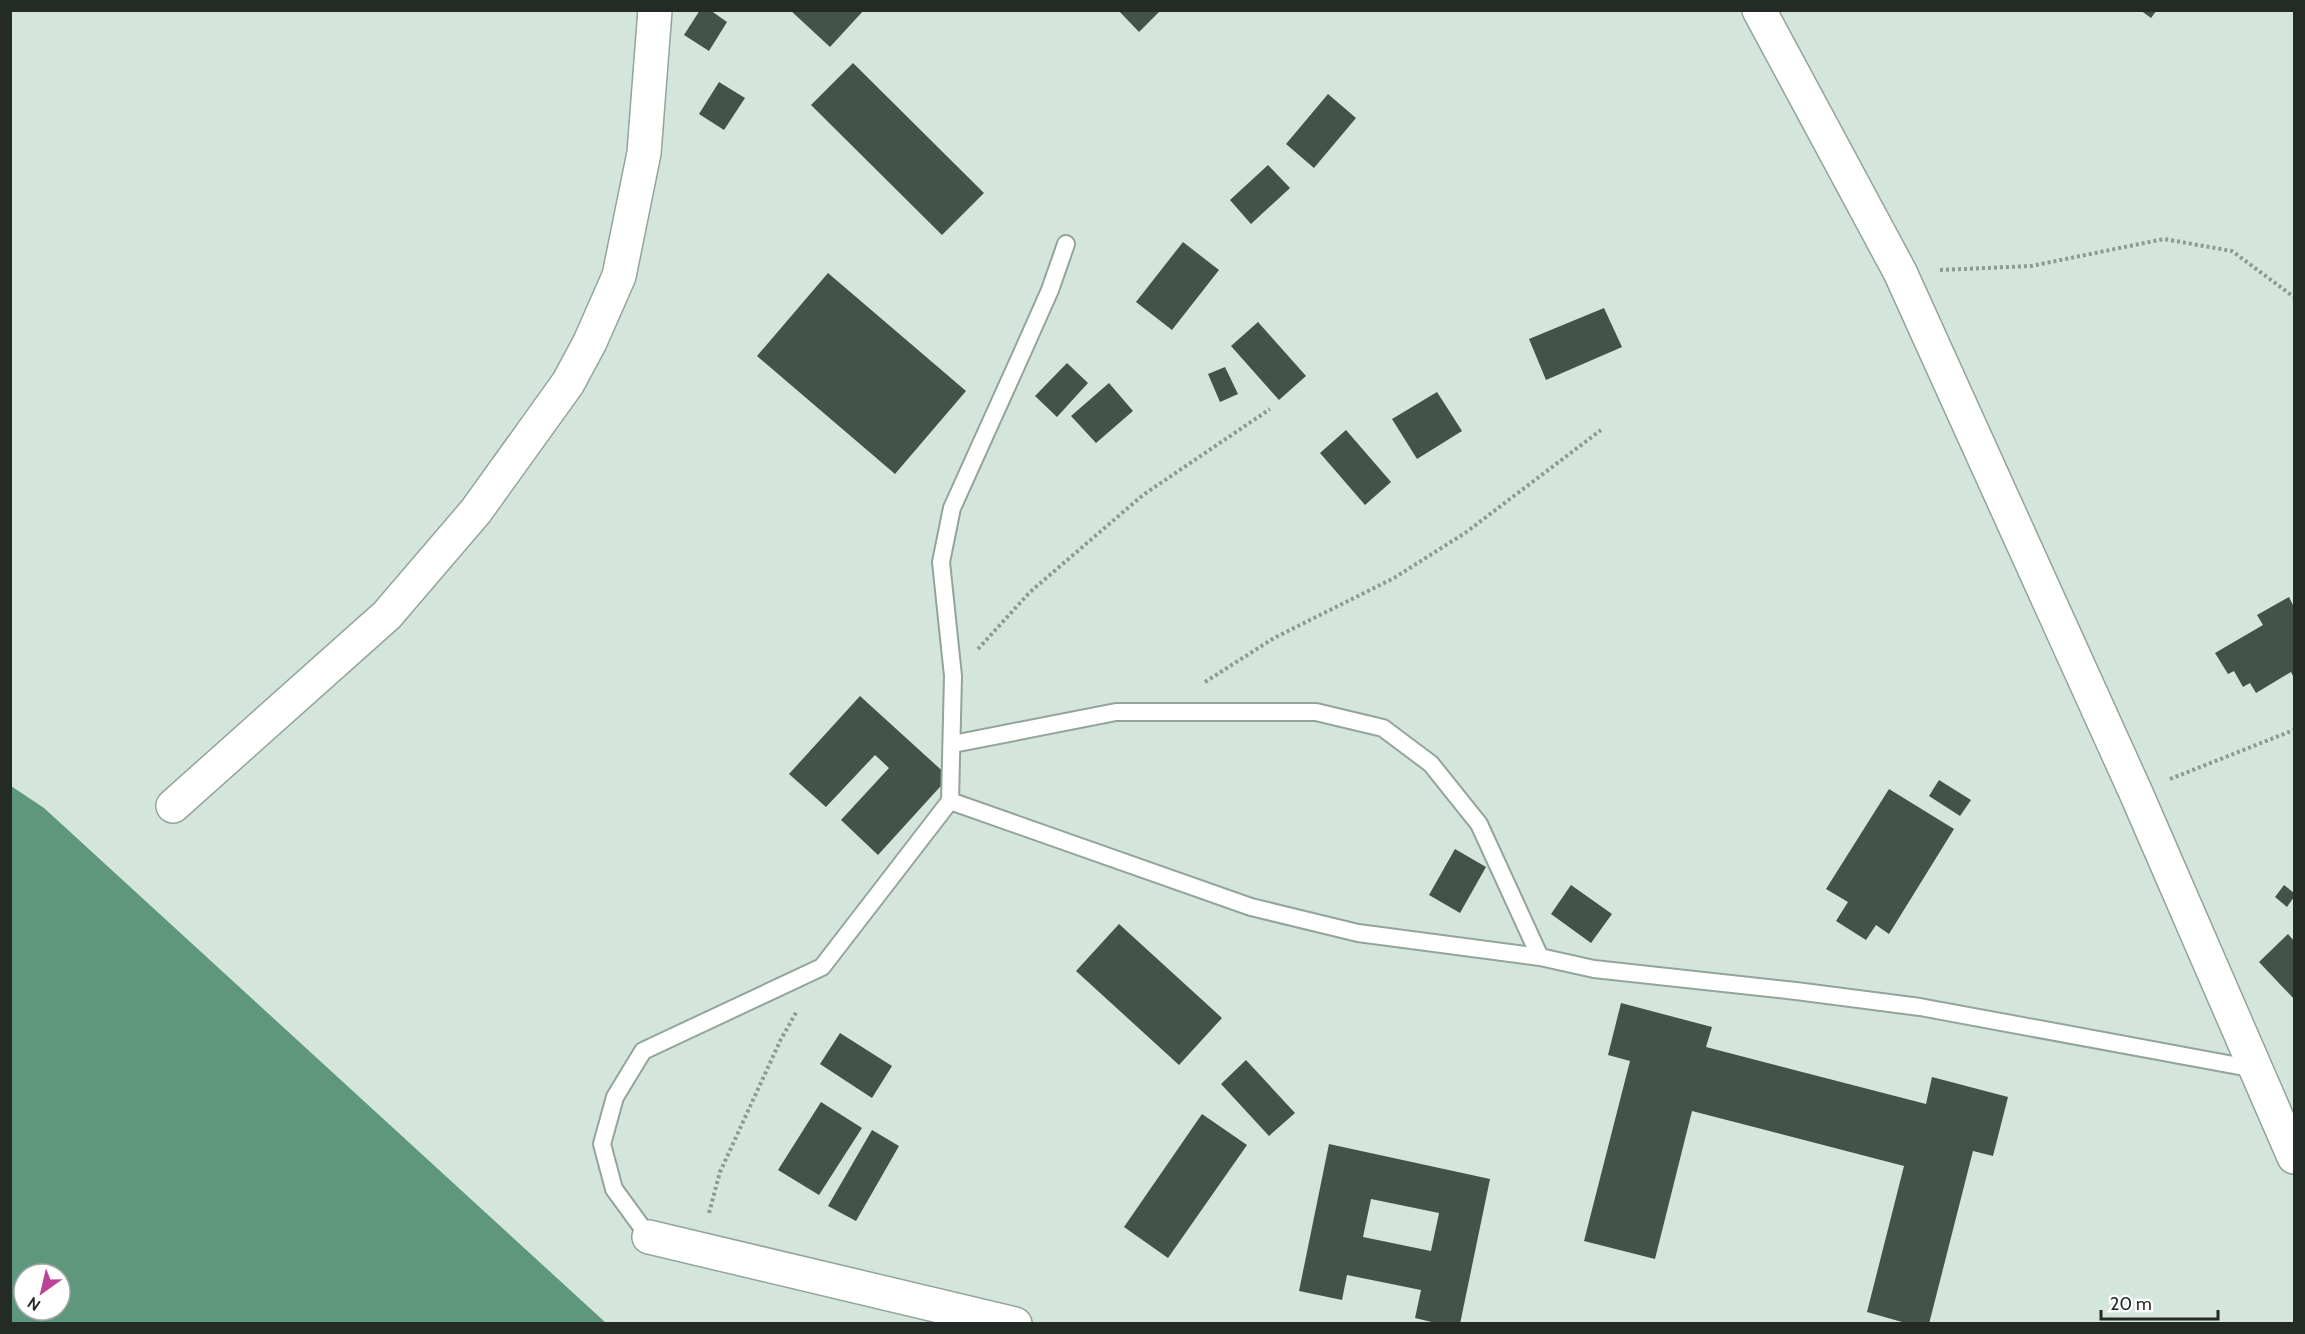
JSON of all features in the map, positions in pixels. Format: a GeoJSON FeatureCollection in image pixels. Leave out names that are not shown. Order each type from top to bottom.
{"type":"FeatureCollection","features":[{"type":"Feature","properties":{"kind":"street"},"geometry":{"type":"LineString","coordinates":[[173,806],[387,615],[476,511],[568,383],[590,342],[619,276],[645,153],[655,10]]}},
{"type":"Feature","properties":{"kind":"street"},"geometry":{"type":"LineString","coordinates":[[1759,10],[1900,272],[2136,793],[2295,1157]]}},
{"type":"Feature","properties":{"kind":"street"},"geometry":{"type":"LineString","coordinates":[[649,1237],[1015,1323]]}},
{"type":"Feature","properties":{"kind":"lane"},"geometry":{"type":"LineString","coordinates":[[649,1237],[614,1189],[602,1144],[615,1097],[643,1051],[822,967],[951,801],[953,676],[941,562],[952,508],[1050,290],[1066,244]]}},
{"type":"Feature","properties":{"kind":"lane"},"geometry":{"type":"LineString","coordinates":[[953,744],[1116,712],[1316,712],[1383,728],[1431,764],[1479,824],[1540,957]]}},
{"type":"Feature","properties":{"kind":"lane"},"geometry":{"type":"LineString","coordinates":[[951,801],[1251,907],[1358,933],[1540,957],[1594,969],[1920,1007],[2255,1069]]}},
{"type":"Feature","properties":{"kind":"path"},"geometry":{"type":"LineString","coordinates":[[1900,272],[2031,266],[2164,239],[2232,251],[2295,297]]}},
{"type":"Feature","properties":{"kind":"path"},"geometry":{"type":"LineString","coordinates":[[953,676],[1030,592],[1143,495],[1270,410]]}},
{"type":"Feature","properties":{"kind":"path"},"geometry":{"type":"LineString","coordinates":[[1161,711],[1274,638],[1394,578],[1455,540],[1601,430]]}},
{"type":"Feature","properties":{"kind":"path"},"geometry":{"type":"LineString","coordinates":[[2136,793],[2295,730]]}},
{"type":"Feature","properties":{"kind":"path"},"geometry":{"type":"LineString","coordinates":[[727,1256],[709,1213],[720,1172],[781,1039],[822,967]]}},
{"type":"Feature","properties":{"kind":"shaded area"},"geometry":{"type":"Polygon","coordinates":[[[11,786],[44,808],[606,1323],[11,1323],[11,786]]]}},
{"type":"Feature","properties":{"kind":"building"},"geometry":{"type":"Polygon","coordinates":[[[700,10],[710,10],[727,22],[709,51],[684,35],[700,10]]]}},
{"type":"Feature","properties":{"kind":"building"},"geometry":{"type":"Polygon","coordinates":[[[790,10],[864,10],[830,47],[790,10]]]}},
{"type":"Feature","properties":{"kind":"building"},"geometry":{"type":"Polygon","coordinates":[[[1118,10],[1161,10],[1139,32],[1118,10]]]}},
{"type":"Feature","properties":{"kind":"building"},"geometry":{"type":"Polygon","coordinates":[[[2140,10],[2157,10],[2151,18],[2140,10]]]}},
{"type":"Feature","properties":{"kind":"building"},"geometry":{"type":"Polygon","coordinates":[[[853,63],[984,193],[942,235],[811,105],[853,63]]]}},
{"type":"Feature","properties":{"kind":"building"},"geometry":{"type":"Polygon","coordinates":[[[719,82],[745,98],[724,130],[699,114],[719,82]]]}},
{"type":"Feature","properties":{"kind":"building"},"geometry":{"type":"Polygon","coordinates":[[[1328,94],[1356,118],[1314,168],[1286,144],[1328,94]]]}},
{"type":"Feature","properties":{"kind":"building"},"geometry":{"type":"Polygon","coordinates":[[[1268,165],[1290,188],[1251,224],[1230,200],[1268,165]]]}},
{"type":"Feature","properties":{"kind":"building"},"geometry":{"type":"Polygon","coordinates":[[[1183,242],[1219,270],[1172,330],[1136,302],[1183,242]]]}},
{"type":"Feature","properties":{"kind":"building"},"geometry":{"type":"Polygon","coordinates":[[[828,273],[966,391],[895,474],[757,356],[828,273]]]}},
{"type":"Feature","properties":{"kind":"building"},"geometry":{"type":"Polygon","coordinates":[[[1604,308],[1622,347],[1546,380],[1529,339],[1604,308]]]}},
{"type":"Feature","properties":{"kind":"building"},"geometry":{"type":"Polygon","coordinates":[[[1258,322],[1306,376],[1279,400],[1231,346],[1258,322]]]}},
{"type":"Feature","properties":{"kind":"building"},"geometry":{"type":"Polygon","coordinates":[[[1067,363],[1088,383],[1057,417],[1035,396],[1067,363]]]}},
{"type":"Feature","properties":{"kind":"building"},"geometry":{"type":"Polygon","coordinates":[[[1225,367],[1238,394],[1220,402],[1208,374],[1225,367]]]}},
{"type":"Feature","properties":{"kind":"building"},"geometry":{"type":"Polygon","coordinates":[[[1109,383],[1133,411],[1096,443],[1071,416],[1109,383]]]}},
{"type":"Feature","properties":{"kind":"building"},"geometry":{"type":"Polygon","coordinates":[[[1437,392],[1462,431],[1417,459],[1392,419],[1437,392]]]}},
{"type":"Feature","properties":{"kind":"building"},"geometry":{"type":"Polygon","coordinates":[[[1346,430],[1391,482],[1365,505],[1320,453],[1346,430]]]}},
{"type":"Feature","properties":{"kind":"building"},"geometry":{"type":"Polygon","coordinates":[[[2289,597],[2294,607],[2294,678],[2291,672],[2256,693],[2250,683],[2243,687],[2234,671],[2228,674],[2215,653],[2263,625],[2257,615],[2289,597]]]}},
{"type":"Feature","properties":{"kind":"building"},"geometry":{"type":"Polygon","coordinates":[[[860,696],[949,777],[878,855],[841,820],[889,768],[875,755],[826,807],[789,774],[860,696]]]}},
{"type":"Feature","properties":{"kind":"building"},"geometry":{"type":"Polygon","coordinates":[[[1939,780],[1971,800],[1960,816],[1929,796],[1939,780]]]}},
{"type":"Feature","properties":{"kind":"building"},"geometry":{"type":"Polygon","coordinates":[[[1889,789],[1954,829],[1889,934],[1876,925],[1866,940],[1836,921],[1848,902],[1826,889],[1889,789]]]}},
{"type":"Feature","properties":{"kind":"building"},"geometry":{"type":"Polygon","coordinates":[[[1455,849],[1486,867],[1460,913],[1429,895],[1455,849]]]}},
{"type":"Feature","properties":{"kind":"building"},"geometry":{"type":"Polygon","coordinates":[[[1571,885],[1612,914],[1591,943],[1551,914],[1571,885]]]}},
{"type":"Feature","properties":{"kind":"building"},"geometry":{"type":"Polygon","coordinates":[[[2284,885],[2294,893],[2287,907],[2275,897],[2284,885]]]}},
{"type":"Feature","properties":{"kind":"building"},"geometry":{"type":"Polygon","coordinates":[[[1119,924],[1222,1018],[1179,1065],[1076,971],[1119,924]]]}},
{"type":"Feature","properties":{"kind":"building"},"geometry":{"type":"Polygon","coordinates":[[[2288,934],[2294,941],[2294,999],[2259,962],[2288,934]]]}},
{"type":"Feature","properties":{"kind":"building"},"geometry":{"type":"Polygon","coordinates":[[[1621,1003],[1712,1027],[1706,1047],[1926,1104],[1932,1077],[2008,1097],[1993,1156],[1973,1151],[1929,1324],[1909,1324],[1867,1312],[1904,1166],[1692,1111],[1655,1259],[1584,1241],[1630,1061],[1608,1055],[1621,1003]]]}},
{"type":"Feature","properties":{"kind":"building"},"geometry":{"type":"Polygon","coordinates":[[[840,1033],[892,1066],[872,1098],[820,1064],[840,1033]]]}},
{"type":"Feature","properties":{"kind":"building"},"geometry":{"type":"Polygon","coordinates":[[[1246,1060],[1295,1113],[1269,1136],[1221,1084],[1246,1060]]]}},
{"type":"Feature","properties":{"kind":"building"},"geometry":{"type":"Polygon","coordinates":[[[821,1102],[862,1128],[819,1195],[778,1170],[821,1102]]]}},
{"type":"Feature","properties":{"kind":"building"},"geometry":{"type":"Polygon","coordinates":[[[1202,1114],[1247,1145],[1168,1258],[1124,1227],[1202,1114]]]}},
{"type":"Feature","properties":{"kind":"building"},"geometry":{"type":"Polygon","coordinates":[[[872,1130],[899,1146],[856,1221],[828,1206],[872,1130]]]}},
{"type":"Feature","properties":{"kind":"building"},"geometry":{"type":"Polygon","coordinates":[[[1329,1144],[1490,1179],[1460,1324],[1440,1324],[1415,1318],[1421,1290],[1347,1275],[1342,1300],[1299,1291],[1329,1144]],[[1371,1199],[1363,1237],[1431,1251],[1439,1213],[1371,1199]]]}}]}
